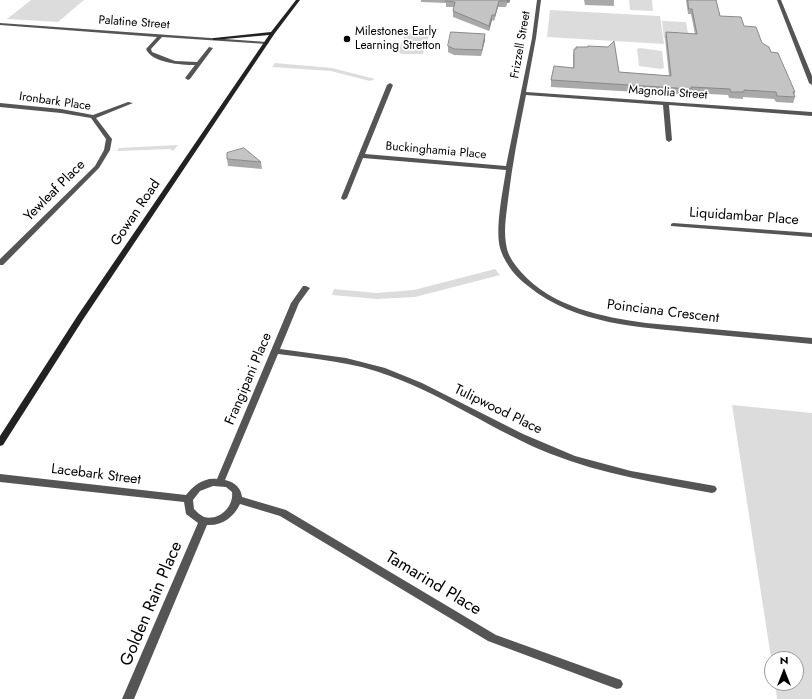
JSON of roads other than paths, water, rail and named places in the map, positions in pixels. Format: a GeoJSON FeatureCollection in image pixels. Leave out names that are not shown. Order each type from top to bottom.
{"type":"FeatureCollection","features":[{"type":"Feature","properties":{"kind":"main road","name":"Gowan Road"},"geometry":{"type":"LineString","coordinates":[[0,443],[81,318],[273,33],[298,0]]}},
{"type":"Feature","properties":{"kind":"main road"},"geometry":{"type":"LineString","coordinates":[[214,39],[273,33]]}},
{"type":"Feature","properties":{"kind":"street","name":"Frizzell Street"},"geometry":{"type":"LineString","coordinates":[[523,93],[534,38],[539,0]]}},
{"type":"Feature","properties":{"kind":"street"},"geometry":{"type":"LineString","coordinates":[[779,0],[812,83]]}},
{"type":"Feature","properties":{"kind":"street","name":"Palatine Street"},"geometry":{"type":"LineString","coordinates":[[0,24],[267,43]]}},
{"type":"Feature","properties":{"kind":"street"},"geometry":{"type":"LineString","coordinates":[[161,35],[148,49],[150,53],[174,62],[198,64]]}},
{"type":"Feature","properties":{"kind":"street"},"geometry":{"type":"LineString","coordinates":[[188,78],[211,48]]}},
{"type":"Feature","properties":{"kind":"street","name":"Buckinghamia Place"},"geometry":{"type":"LineString","coordinates":[[344,198],[390,85]]}},
{"type":"Feature","properties":{"kind":"street","name":"Magnolia Street"},"geometry":{"type":"LineString","coordinates":[[523,93],[812,114]]}},
{"type":"Feature","properties":{"kind":"street","name":"Poinciana Crescent"},"geometry":{"type":"LineString","coordinates":[[523,93],[509,168],[501,243],[506,257],[513,268],[526,282],[548,296],[576,310],[605,319],[649,326],[812,341]]}},
{"type":"Feature","properties":{"kind":"street"},"geometry":{"type":"LineString","coordinates":[[93,117],[130,103]]}},
{"type":"Feature","properties":{"kind":"street"},"geometry":{"type":"LineString","coordinates":[[666,103],[670,140]]}},
{"type":"Feature","properties":{"kind":"street","name":"Ironbark Place"},"geometry":{"type":"LineString","coordinates":[[0,105],[61,111],[93,117],[102,128]]}},
{"type":"Feature","properties":{"kind":"street","name":"Yewleaf Place"},"geometry":{"type":"LineString","coordinates":[[0,263],[97,167],[107,150],[109,139],[102,128]]}},
{"type":"Feature","properties":{"kind":"street","name":"Buckinghamia Place"},"geometry":{"type":"LineString","coordinates":[[361,156],[509,168]]}},
{"type":"Feature","properties":{"kind":"street","name":"Liquidambar Place"},"geometry":{"type":"LineString","coordinates":[[673,225],[812,235]]}},
{"type":"Feature","properties":{"kind":"street","name":"Frangipani Place"},"geometry":{"type":"LineString","coordinates":[[220,482],[295,303],[306,288]]}},
{"type":"Feature","properties":{"kind":"street","name":"Tulipwood Place"},"geometry":{"type":"LineString","coordinates":[[274,351],[341,359],[370,366],[396,375],[427,389],[468,411],[554,451],[642,478],[712,489]]}},
{"type":"Feature","properties":{"kind":"street","name":"Lacebark Street"},"geometry":{"type":"LineString","coordinates":[[0,478],[188,499]]}},
{"type":"Feature","properties":{"kind":"street"},"geometry":{"type":"LineString","coordinates":[[212,482],[220,482],[228,484],[234,488],[238,494],[239,500],[236,507],[223,518],[214,521],[204,521],[198,519],[189,510],[188,499],[197,488],[212,482]]}},
{"type":"Feature","properties":{"kind":"street","name":"Tamarind Place"},"geometry":{"type":"LineString","coordinates":[[239,500],[283,513],[492,638],[617,684]]}},
{"type":"Feature","properties":{"kind":"street","name":"Golden Rain Place"},"geometry":{"type":"LineString","coordinates":[[128,699],[204,521]]}},
{"type":"Feature","properties":{"kind":"place","name":"Milestones Early Learning Stretton"},"geometry":{"type":"Point","coordinates":[347,39]}}]}
